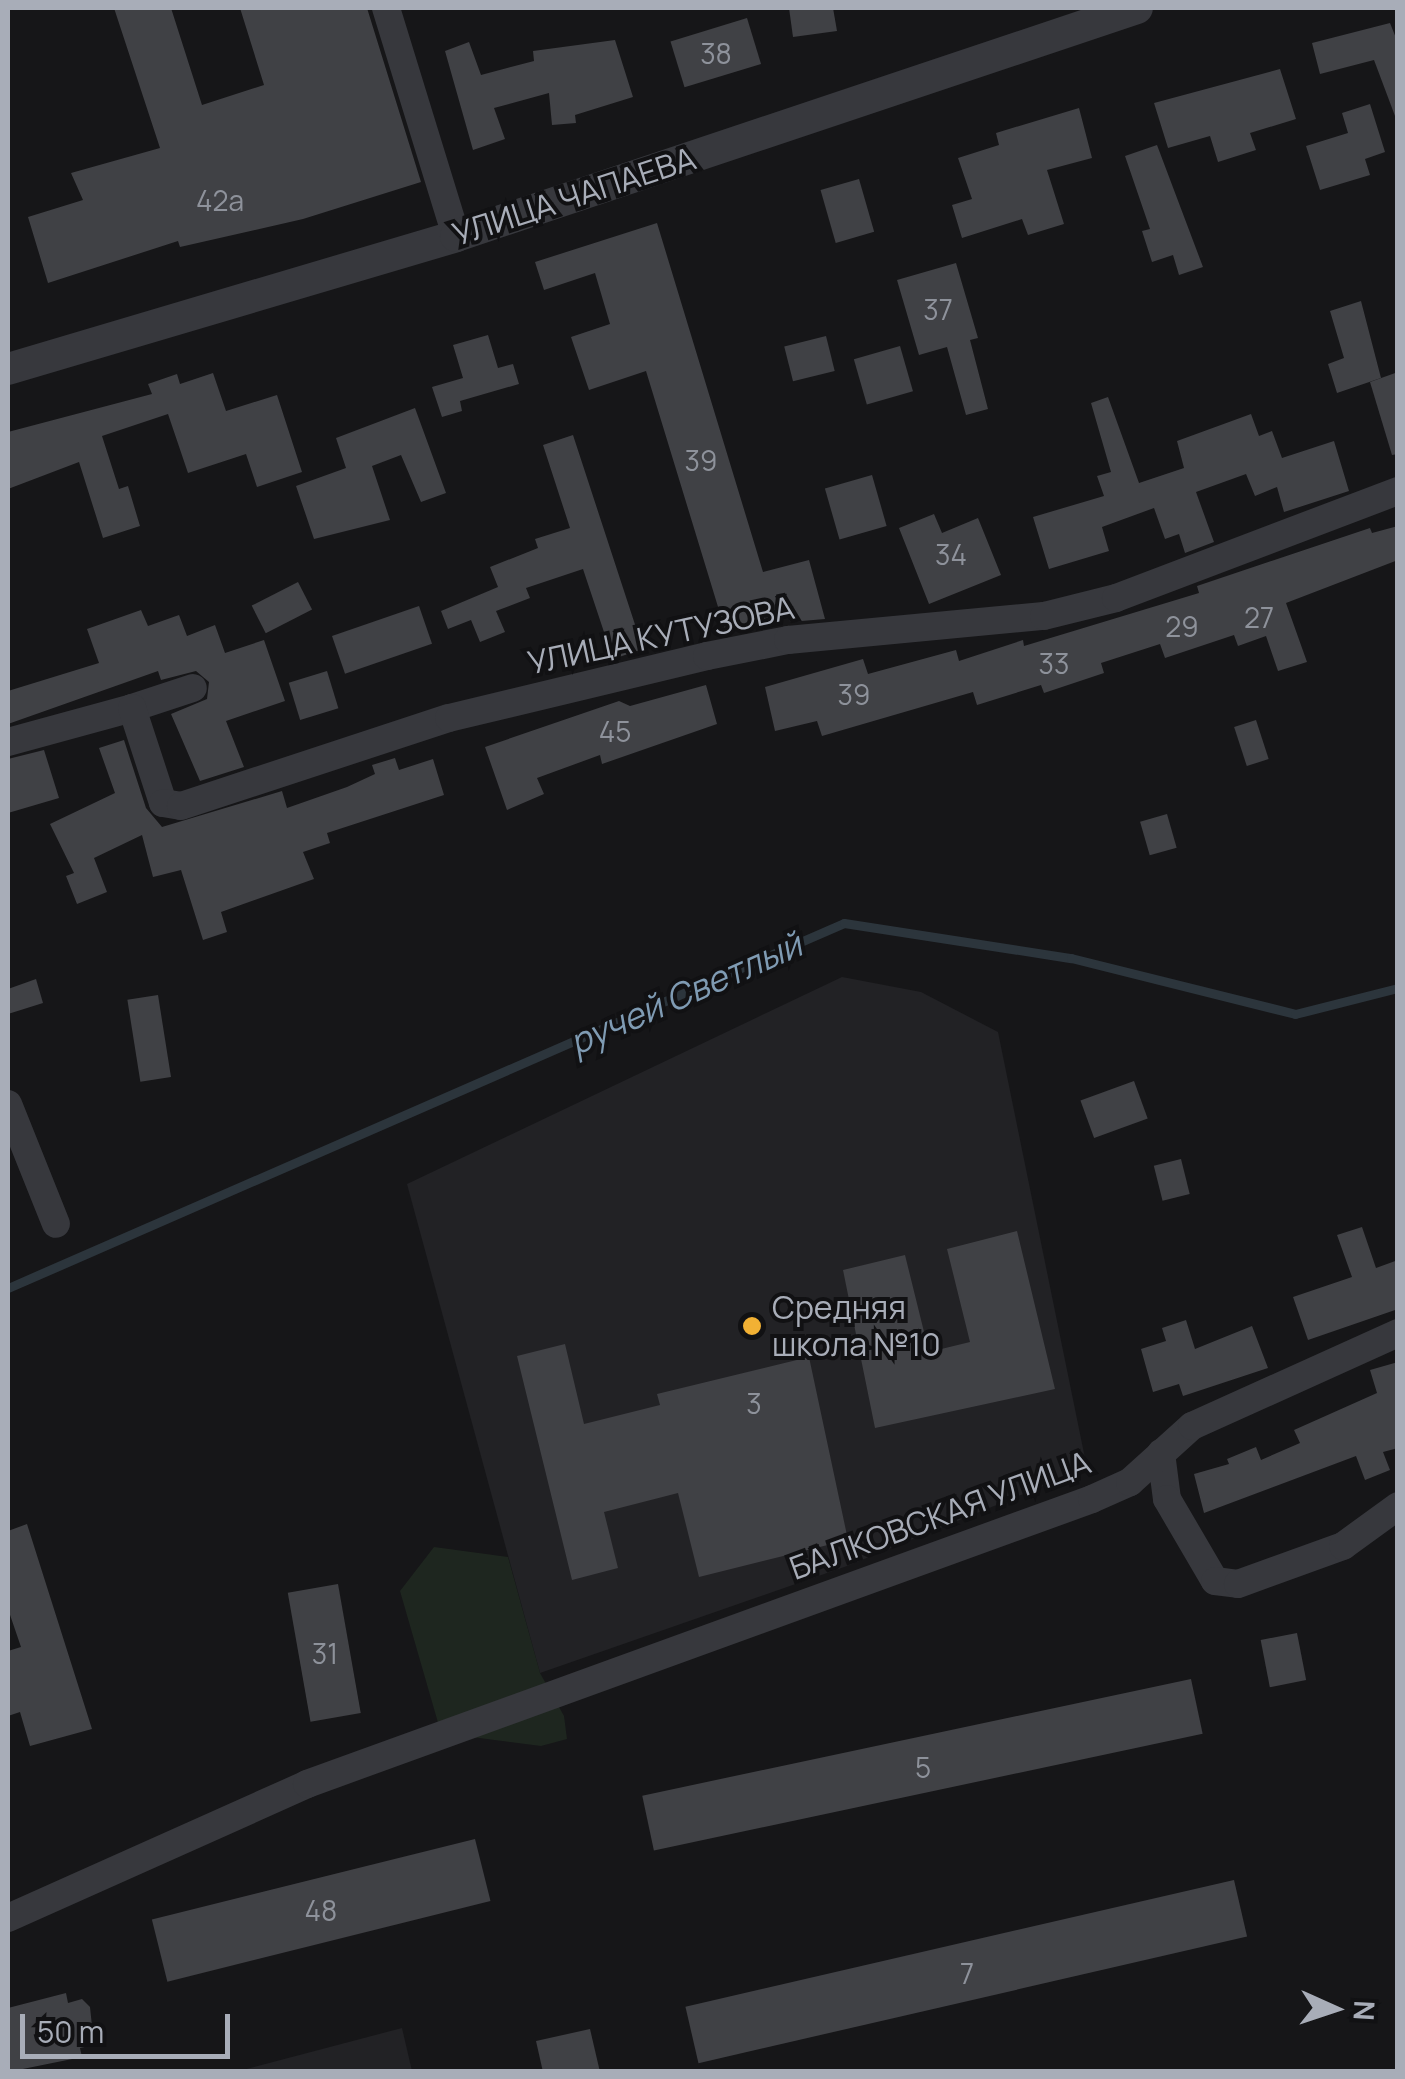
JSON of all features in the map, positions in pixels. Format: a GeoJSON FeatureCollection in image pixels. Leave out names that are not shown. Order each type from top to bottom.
{"type":"FeatureCollection","features":[{"type":"Feature","properties":{"kind":"street"},"geometry":{"type":"LineString","coordinates":[[386,8],[456,236]]}},
{"type":"Feature","properties":{"kind":"street","name":"УЛИЦА ЧАПАЕВА"},"geometry":{"type":"LineString","coordinates":[[8,370],[456,236],[1136,8]]}},
{"type":"Feature","properties":{"kind":"street","name":"УЛИЦА КУТУЗОВА"},"geometry":{"type":"LineString","coordinates":[[132,708],[162,803],[181,806],[449,718],[707,656],[788,640],[1044,616],[1116,598],[1398,491]]}},
{"type":"Feature","properties":{"kind":"street"},"geometry":{"type":"LineString","coordinates":[[8,742],[193,688]]}},
{"type":"Feature","properties":{"kind":"street"},"geometry":{"type":"LineString","coordinates":[[8,1104],[56,1224]]}},
{"type":"Feature","properties":{"kind":"street","name":"БАЛКОВСКАЯ УЛИЦА"},"geometry":{"type":"LineString","coordinates":[[8,1918],[307,1784],[540,1696],[1092,1499],[1130,1482],[1192,1426],[1398,1333]]}},
{"type":"Feature","properties":{"kind":"street"},"geometry":{"type":"LineString","coordinates":[[1160,1452],[1166,1499],[1215,1581],[1238,1584],[1343,1546],[1398,1506]]}},
{"type":"Feature","properties":{"kind":"shaded area","name":"Средняя школа №10"},"geometry":{"type":"Polygon","coordinates":[[[842,977],[921,992],[998,1032],[1087,1468],[847,1566],[540,1673],[407,1184],[842,977]]]}},
{"type":"Feature","properties":{"kind":"shaded area"},"geometry":{"type":"Polygon","coordinates":[[[434,1547],[508,1557],[540,1673],[564,1716],[567,1739],[541,1746],[441,1733],[400,1591],[434,1547]]]}},
{"type":"Feature","properties":{"kind":"shaded area"},"geometry":{"type":"Polygon","coordinates":[[[402,2028],[412,2071],[239,2071],[402,2028]]]}},
{"type":"Feature","properties":{"kind":"building"},"geometry":{"type":"Polygon","coordinates":[[[114,8],[171,8],[202,105],[264,85],[240,8],[367,8],[421,182],[303,219],[180,247],[178,241],[48,283],[28,217],[83,200],[71,173],[160,148],[114,8]]]}},
{"type":"Feature","properties":{"kind":"building"},"geometry":{"type":"Polygon","coordinates":[[[789,8],[833,8],[837,31],[793,37],[789,8]]]}},
{"type":"Feature","properties":{"kind":"building"},"geometry":{"type":"Polygon","coordinates":[[[747,18],[761,64],[685,87],[670,41],[747,18]]]}},
{"type":"Feature","properties":{"kind":"building"},"geometry":{"type":"Polygon","coordinates":[[[1390,23],[1398,43],[1395,116],[1374,60],[1320,74],[1312,43],[1390,23]]]}},
{"type":"Feature","properties":{"kind":"building"},"geometry":{"type":"Polygon","coordinates":[[[615,40],[633,97],[575,115],[576,123],[552,125],[549,93],[494,108],[505,139],[473,150],[445,51],[469,42],[481,75],[534,61],[533,51],[615,40]]]}},
{"type":"Feature","properties":{"kind":"building"},"geometry":{"type":"Polygon","coordinates":[[[1280,69],[1296,119],[1250,133],[1256,150],[1218,162],[1210,136],[1168,148],[1154,103],[1280,69]]]}},
{"type":"Feature","properties":{"kind":"building"},"geometry":{"type":"Polygon","coordinates":[[[1370,104],[1385,152],[1365,159],[1370,175],[1320,190],[1306,146],[1348,133],[1342,113],[1370,104]]]}},
{"type":"Feature","properties":{"kind":"building"},"geometry":{"type":"Polygon","coordinates":[[[1079,108],[1092,158],[1047,170],[1064,224],[1028,235],[1022,219],[962,238],[952,205],[972,199],[958,158],[999,145],[996,133],[1079,108]]]}},
{"type":"Feature","properties":{"kind":"building"},"geometry":{"type":"Polygon","coordinates":[[[1157,145],[1203,267],[1179,275],[1173,255],[1152,262],[1142,231],[1150,229],[1125,156],[1157,145]]]}},
{"type":"Feature","properties":{"kind":"building"},"geometry":{"type":"Polygon","coordinates":[[[859,179],[874,232],[836,243],[821,190],[859,179]]]}},
{"type":"Feature","properties":{"kind":"building"},"geometry":{"type":"Polygon","coordinates":[[[657,223],[763,572],[809,560],[825,619],[790,622],[788,613],[726,633],[646,371],[589,390],[571,337],[610,324],[595,273],[544,290],[535,262],[657,223]]]}},
{"type":"Feature","properties":{"kind":"building"},"geometry":{"type":"Polygon","coordinates":[[[956,263],[978,338],[970,340],[988,409],[966,415],[947,347],[919,355],[897,280],[956,263]]]}},
{"type":"Feature","properties":{"kind":"building"},"geometry":{"type":"Polygon","coordinates":[[[1361,301],[1381,378],[1337,393],[1328,364],[1344,358],[1330,311],[1361,301]]]}},
{"type":"Feature","properties":{"kind":"building"},"geometry":{"type":"Polygon","coordinates":[[[488,335],[498,368],[513,364],[519,384],[460,401],[462,411],[442,417],[432,387],[463,378],[453,345],[488,335]]]}},
{"type":"Feature","properties":{"kind":"building"},"geometry":{"type":"Polygon","coordinates":[[[826,336],[835,371],[793,381],[784,346],[826,336]]]}},
{"type":"Feature","properties":{"kind":"building"},"geometry":{"type":"Polygon","coordinates":[[[900,346],[913,391],[867,404],[854,359],[900,346]]]}},
{"type":"Feature","properties":{"kind":"building"},"geometry":{"type":"Polygon","coordinates":[[[1398,372],[1398,454],[1392,455],[1370,382],[1398,372]]]}},
{"type":"Feature","properties":{"kind":"building"},"geometry":{"type":"Polygon","coordinates":[[[213,373],[226,411],[277,395],[302,472],[257,487],[246,454],[188,473],[168,414],[102,436],[119,489],[128,486],[140,526],[103,538],[79,462],[8,489],[8,432],[152,394],[148,384],[177,374],[180,384],[213,373]]]}},
{"type":"Feature","properties":{"kind":"building"},"geometry":{"type":"Polygon","coordinates":[[[1108,397],[1139,483],[1184,468],[1177,441],[1251,414],[1259,436],[1272,431],[1282,458],[1334,441],[1349,491],[1284,512],[1277,487],[1255,496],[1246,474],[1196,492],[1214,542],[1185,553],[1179,534],[1165,539],[1154,508],[1102,527],[1109,551],[1049,569],[1033,517],[1104,496],[1097,476],[1111,472],[1091,403],[1108,397]]]}},
{"type":"Feature","properties":{"kind":"building"},"geometry":{"type":"Polygon","coordinates":[[[415,408],[446,493],[421,502],[401,455],[372,466],[390,520],[314,539],[296,486],[346,468],[336,438],[415,408]]]}},
{"type":"Feature","properties":{"kind":"building"},"geometry":{"type":"Polygon","coordinates":[[[573,435],[643,649],[613,659],[583,569],[526,588],[530,598],[496,611],[505,632],[480,642],[471,620],[448,629],[441,611],[498,587],[490,567],[538,548],[535,539],[570,528],[543,445],[573,435]]]}},
{"type":"Feature","properties":{"kind":"building"},"geometry":{"type":"Polygon","coordinates":[[[872,475],[887,526],[840,539],[825,489],[872,475]]]}},
{"type":"Feature","properties":{"kind":"building"},"geometry":{"type":"Polygon","coordinates":[[[934,514],[942,533],[978,518],[1001,575],[929,604],[899,528],[934,514]]]}},
{"type":"Feature","properties":{"kind":"building"},"geometry":{"type":"Polygon","coordinates":[[[1398,526],[1398,560],[1286,603],[1307,662],[1278,671],[1266,636],[1238,646],[1234,635],[1165,658],[1160,644],[1101,663],[1104,673],[1044,693],[1041,685],[977,705],[973,692],[822,736],[817,721],[775,731],[765,687],[863,659],[868,674],[956,650],[959,661],[1023,640],[1024,646],[1199,593],[1197,586],[1370,528],[1372,533],[1398,526]]]}},
{"type":"Feature","properties":{"kind":"building"},"geometry":{"type":"Polygon","coordinates":[[[298,582],[312,610],[266,633],[252,606],[298,582]]]}},
{"type":"Feature","properties":{"kind":"building"},"geometry":{"type":"Polygon","coordinates":[[[419,606],[432,644],[345,674],[332,636],[419,606]]]}},
{"type":"Feature","properties":{"kind":"building"},"geometry":{"type":"Polygon","coordinates":[[[141,610],[148,626],[179,615],[187,636],[215,625],[225,653],[264,640],[285,701],[226,721],[244,767],[200,781],[171,714],[207,699],[209,682],[196,671],[161,680],[158,671],[8,724],[8,691],[99,663],[87,629],[141,610]]]}},
{"type":"Feature","properties":{"kind":"building"},"geometry":{"type":"Polygon","coordinates":[[[327,671],[338,708],[300,720],[289,683],[327,671]]]}},
{"type":"Feature","properties":{"kind":"building"},"geometry":{"type":"Polygon","coordinates":[[[706,685],[717,724],[602,764],[600,755],[537,778],[544,794],[507,810],[485,747],[619,701],[630,706],[706,685]]]}},
{"type":"Feature","properties":{"kind":"building"},"geometry":{"type":"Polygon","coordinates":[[[1256,720],[1269,759],[1247,766],[1234,727],[1256,720]]]}},
{"type":"Feature","properties":{"kind":"building"},"geometry":{"type":"Polygon","coordinates":[[[124,740],[146,808],[162,827],[282,791],[287,808],[347,787],[375,774],[372,765],[395,758],[399,770],[433,759],[444,795],[327,833],[330,843],[303,852],[314,879],[221,912],[227,932],[203,940],[181,870],[153,877],[142,835],[94,858],[107,892],[77,904],[66,876],[74,873],[50,824],[115,793],[99,748],[124,740]]]}},
{"type":"Feature","properties":{"kind":"building"},"geometry":{"type":"Polygon","coordinates":[[[44,750],[59,798],[8,813],[8,759],[44,750]]]}},
{"type":"Feature","properties":{"kind":"building"},"geometry":{"type":"Polygon","coordinates":[[[1167,814],[1177,848],[1150,855],[1140,822],[1167,814]]]}},
{"type":"Feature","properties":{"kind":"building"},"geometry":{"type":"Polygon","coordinates":[[[36,979],[43,1003],[8,1014],[8,989],[36,979]]]}},
{"type":"Feature","properties":{"kind":"building"},"geometry":{"type":"Polygon","coordinates":[[[158,995],[171,1077],[140,1082],[127,1000],[158,995]]]}},
{"type":"Feature","properties":{"kind":"building"},"geometry":{"type":"Polygon","coordinates":[[[1134,1081],[1148,1119],[1094,1138],[1080,1100],[1134,1081]]]}},
{"type":"Feature","properties":{"kind":"building"},"geometry":{"type":"Polygon","coordinates":[[[1181,1159],[1190,1194],[1163,1201],[1154,1166],[1181,1159]]]}},
{"type":"Feature","properties":{"kind":"building"},"geometry":{"type":"Polygon","coordinates":[[[1362,1227],[1376,1268],[1398,1260],[1398,1309],[1308,1340],[1293,1297],[1352,1277],[1337,1235],[1362,1227]]]}},
{"type":"Feature","properties":{"kind":"building"},"geometry":{"type":"Polygon","coordinates":[[[1017,1231],[1055,1389],[875,1428],[843,1270],[905,1255],[929,1352],[970,1342],[947,1249],[1017,1231]]]}},
{"type":"Feature","properties":{"kind":"building"},"geometry":{"type":"Polygon","coordinates":[[[1186,1320],[1195,1349],[1252,1326],[1268,1368],[1183,1396],[1179,1384],[1153,1392],[1141,1349],[1166,1341],[1162,1328],[1186,1320]]]}},
{"type":"Feature","properties":{"kind":"building"},"geometry":{"type":"Polygon","coordinates":[[[565,1344],[584,1424],[660,1405],[657,1394],[809,1357],[848,1540],[699,1577],[678,1493],[604,1512],[618,1568],[572,1580],[517,1356],[565,1344]]]}},
{"type":"Feature","properties":{"kind":"building"},"geometry":{"type":"Polygon","coordinates":[[[1398,1362],[1398,1448],[1383,1452],[1390,1470],[1365,1480],[1356,1456],[1204,1513],[1194,1474],[1229,1464],[1227,1459],[1256,1447],[1261,1460],[1300,1443],[1294,1430],[1377,1393],[1370,1370],[1398,1362]]]}},
{"type":"Feature","properties":{"kind":"building"},"geometry":{"type":"Polygon","coordinates":[[[27,1524],[92,1729],[30,1746],[20,1712],[8,1716],[8,1651],[21,1647],[8,1609],[8,1531],[27,1524]]]}},
{"type":"Feature","properties":{"kind":"building"},"geometry":{"type":"Polygon","coordinates":[[[338,1584],[361,1713],[311,1722],[288,1593],[338,1584]]]}},
{"type":"Feature","properties":{"kind":"building"},"geometry":{"type":"Polygon","coordinates":[[[1297,1633],[1306,1680],[1270,1687],[1261,1640],[1297,1633]]]}},
{"type":"Feature","properties":{"kind":"building"},"geometry":{"type":"Polygon","coordinates":[[[1191,1679],[1203,1734],[654,1850],[642,1796],[1191,1679]]]}},
{"type":"Feature","properties":{"kind":"building"},"geometry":{"type":"Polygon","coordinates":[[[475,1839],[490,1901],[167,1982],[152,1920],[475,1839]]]}},
{"type":"Feature","properties":{"kind":"building"},"geometry":{"type":"Polygon","coordinates":[[[1234,1880],[1247,1937],[698,2063],[685,2007],[1234,1880]]]}},
{"type":"Feature","properties":{"kind":"building"},"geometry":{"type":"Polygon","coordinates":[[[66,1993],[68,2003],[82,1999],[90,2007],[94,2045],[80,2048],[82,2057],[8,2072],[8,2008],[66,1993]]]}},
{"type":"Feature","properties":{"kind":"building"},"geometry":{"type":"Polygon","coordinates":[[[590,2029],[600,2072],[543,2072],[536,2041],[590,2029]]]}},
{"type":"Feature","properties":{"kind":"waterway","name":"ручей Светлый"},"geometry":{"type":"LineString","coordinates":[[8,1288],[844,923],[1071,958],[1295,1014],[1398,988]]}},
{"type":"Feature","properties":{"kind":"place","name":"Средняя школа №10"},"geometry":{"type":"Point","coordinates":[752,1326]}}]}
